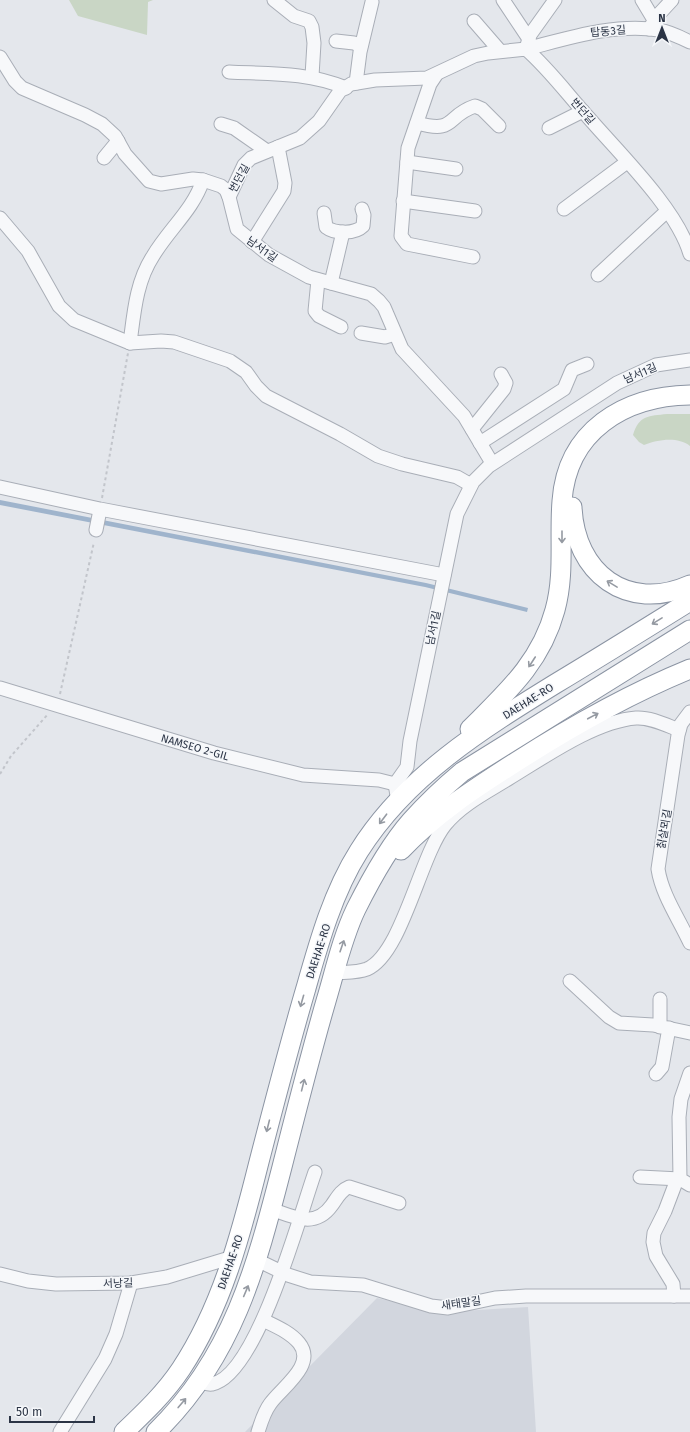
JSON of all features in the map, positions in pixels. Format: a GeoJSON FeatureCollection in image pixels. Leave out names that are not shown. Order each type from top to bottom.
{"type":"FeatureCollection","features":[{"type":"Feature","properties":{"kind":"highway"},"geometry":{"type":"LineString","coordinates":[[432,769],[518,681],[529,667],[544,640],[555,611],[560,584],[563,489],[569,467],[582,444],[598,426],[619,411],[656,398],[690,395]]}},
{"type":"Feature","properties":{"kind":"highway"},"geometry":{"type":"LineString","coordinates":[[690,404],[663,406],[633,415],[601,438],[584,460],[573,494],[572,507],[575,532],[584,556],[600,576],[610,584],[631,592],[642,594],[668,592],[690,585]]}},
{"type":"Feature","properties":{"kind":"highway","name":"DAEHAE-RO"},"geometry":{"type":"LineString","coordinates":[[124,1432],[165,1391],[182,1368],[206,1324],[233,1257],[290,1043],[316,953],[338,891],[359,851],[385,816],[397,793],[432,769],[479,732],[690,601]]}},
{"type":"Feature","properties":{"kind":"highway","name":"DAEHAE-RO"},"geometry":{"type":"LineString","coordinates":[[156,1432],[170,1418],[200,1382],[220,1348],[248,1287],[271,1209],[312,1049],[334,973],[356,910],[382,862],[410,822],[434,796],[462,772],[690,630]]}},
{"type":"Feature","properties":{"kind":"highway"},"geometry":{"type":"LineString","coordinates":[[366,892],[414,836],[448,807],[474,788],[589,718],[627,698],[690,669]]}},
{"type":"Feature","properties":{"kind":"street"},"geometry":{"type":"LineString","coordinates":[[274,0],[294,16],[309,21],[312,27],[314,43],[312,76]]}},
{"type":"Feature","properties":{"kind":"street","name":"번던길"},"geometry":{"type":"LineString","coordinates":[[503,0],[527,44],[667,211],[682,233],[690,254]]}},
{"type":"Feature","properties":{"kind":"street"},"geometry":{"type":"LineString","coordinates":[[229,72],[312,76],[351,85],[375,80],[427,78],[474,56],[527,44],[530,35],[555,0]]}},
{"type":"Feature","properties":{"kind":"street"},"geometry":{"type":"LineString","coordinates":[[642,0],[652,25],[672,0]]}},
{"type":"Feature","properties":{"kind":"street"},"geometry":{"type":"LineString","coordinates":[[351,85],[372,2]]}},
{"type":"Feature","properties":{"kind":"street"},"geometry":{"type":"LineString","coordinates":[[474,21],[500,51]]}},
{"type":"Feature","properties":{"kind":"street","name":"탑동3길"},"geometry":{"type":"LineString","coordinates":[[527,44],[576,35],[652,25],[690,42]]}},
{"type":"Feature","properties":{"kind":"street"},"geometry":{"type":"LineString","coordinates":[[336,41],[354,42],[362,46]]}},
{"type":"Feature","properties":{"kind":"street"},"geometry":{"type":"LineString","coordinates":[[0,57],[15,81],[22,88],[86,115],[102,124],[118,141],[125,154],[149,181],[161,184],[193,179],[203,180],[221,186],[226,190],[229,197]]}},
{"type":"Feature","properties":{"kind":"street"},"geometry":{"type":"LineString","coordinates":[[436,75],[408,148],[401,236],[407,244],[473,257]]}},
{"type":"Feature","properties":{"kind":"street","name":"번던길"},"geometry":{"type":"LineString","coordinates":[[229,197],[244,165],[251,158],[300,138],[313,128],[334,97],[351,85]]}},
{"type":"Feature","properties":{"kind":"street"},"geometry":{"type":"LineString","coordinates":[[417,124],[432,127],[448,125],[460,114],[475,106],[482,109],[499,126]]}},
{"type":"Feature","properties":{"kind":"street"},"geometry":{"type":"LineString","coordinates":[[549,128],[583,111]]}},
{"type":"Feature","properties":{"kind":"street"},"geometry":{"type":"LineString","coordinates":[[221,124],[234,128],[272,149],[285,183],[284,191],[252,242]]}},
{"type":"Feature","properties":{"kind":"street"},"geometry":{"type":"LineString","coordinates":[[104,158],[118,141]]}},
{"type":"Feature","properties":{"kind":"street"},"geometry":{"type":"LineString","coordinates":[[407,162],[456,169]]}},
{"type":"Feature","properties":{"kind":"street"},"geometry":{"type":"LineString","coordinates":[[564,209],[627,162]]}},
{"type":"Feature","properties":{"kind":"street"},"geometry":{"type":"LineString","coordinates":[[130,343],[135,306],[143,273],[161,244],[194,202],[203,180]]}},
{"type":"Feature","properties":{"kind":"street","name":"남서1길"},"geometry":{"type":"LineString","coordinates":[[229,197],[237,229],[269,255],[288,267],[309,277],[371,294],[379,300],[402,349],[455,406],[472,429],[492,463]]}},
{"type":"Feature","properties":{"kind":"street"},"geometry":{"type":"LineString","coordinates":[[403,201],[475,210]]}},
{"type":"Feature","properties":{"kind":"street"},"geometry":{"type":"LineString","coordinates":[[324,213],[326,227],[330,230],[343,232],[356,231],[363,226],[364,215],[362,209]]}},
{"type":"Feature","properties":{"kind":"street"},"geometry":{"type":"LineString","coordinates":[[598,276],[667,211]]}},
{"type":"Feature","properties":{"kind":"street"},"geometry":{"type":"LineString","coordinates":[[0,218],[28,251],[59,306],[74,320],[130,343],[161,341],[174,342],[230,361],[246,372],[256,386],[266,396],[340,434],[378,456],[402,464],[457,477],[471,485]]}},
{"type":"Feature","properties":{"kind":"street"},"geometry":{"type":"LineString","coordinates":[[341,327],[319,316],[315,311],[343,232]]}},
{"type":"Feature","properties":{"kind":"street"},"geometry":{"type":"LineString","coordinates":[[361,333],[385,337],[395,334]]}},
{"type":"Feature","properties":{"kind":"street","name":"남서1길"},"geometry":{"type":"LineString","coordinates":[[397,793],[407,767],[410,741],[457,514],[471,485],[492,463],[617,383],[656,365],[690,360]]}},
{"type":"Feature","properties":{"kind":"street"},"geometry":{"type":"LineString","coordinates":[[480,443],[564,389],[572,370],[587,364]]}},
{"type":"Feature","properties":{"kind":"street"},"geometry":{"type":"LineString","coordinates":[[472,429],[504,389],[506,383],[500,374]]}},
{"type":"Feature","properties":{"kind":"street"},"geometry":{"type":"LineString","coordinates":[[0,487],[100,512],[444,578]]}},
{"type":"Feature","properties":{"kind":"street"},"geometry":{"type":"LineString","coordinates":[[96,530],[100,512]]}},
{"type":"Feature","properties":{"kind":"street","name":"NAMSEO 2-GIL"},"geometry":{"type":"LineString","coordinates":[[0,688],[214,753],[303,775],[379,780],[397,793]]}},
{"type":"Feature","properties":{"kind":"street","name":"칡살뫼길"},"geometry":{"type":"LineString","coordinates":[[690,712],[681,724],[679,730],[658,869],[659,877],[672,908],[690,943]]}},
{"type":"Feature","properties":{"kind":"street"},"geometry":{"type":"LineString","coordinates":[[334,973],[367,969],[376,964],[396,934],[437,836],[452,817],[472,802],[571,742],[606,726],[625,720],[642,718],[679,730]]}},
{"type":"Feature","properties":{"kind":"street"},"geometry":{"type":"LineString","coordinates":[[570,981],[609,1017],[620,1023],[665,1028],[690,1033]]}},
{"type":"Feature","properties":{"kind":"street"},"geometry":{"type":"LineString","coordinates":[[656,1074],[662,1067],[665,1028],[660,999]]}},
{"type":"Feature","properties":{"kind":"street"},"geometry":{"type":"LineString","coordinates":[[685,1182],[678,1133],[685,1111],[690,1073]]}},
{"type":"Feature","properties":{"kind":"street"},"geometry":{"type":"LineString","coordinates":[[200,1382],[211,1384],[224,1378],[241,1361],[263,1320],[315,1172]]}},
{"type":"Feature","properties":{"kind":"street"},"geometry":{"type":"LineString","coordinates":[[640,1177],[685,1182]]}},
{"type":"Feature","properties":{"kind":"street"},"geometry":{"type":"LineString","coordinates":[[674,1296],[673,1284],[656,1256],[653,1242],[654,1233],[665,1212],[676,1182],[685,1182]]}},
{"type":"Feature","properties":{"kind":"street"},"geometry":{"type":"LineString","coordinates":[[271,1209],[299,1218],[311,1220],[319,1217],[329,1209],[343,1189],[349,1187],[399,1203]]}},
{"type":"Feature","properties":{"kind":"street","name":"서낭길"},"geometry":{"type":"LineString","coordinates":[[0,1274],[28,1281],[56,1284],[131,1283],[167,1277],[233,1257]]}},
{"type":"Feature","properties":{"kind":"street","name":"새태말길"},"geometry":{"type":"LineString","coordinates":[[257,1260],[281,1272],[310,1282],[363,1285],[430,1306],[448,1308],[494,1298],[526,1296],[690,1296]]}},
{"type":"Feature","properties":{"kind":"street"},"geometry":{"type":"LineString","coordinates":[[60,1432],[108,1353],[116,1334],[131,1283]]}},
{"type":"Feature","properties":{"kind":"street"},"geometry":{"type":"LineString","coordinates":[[258,1432],[263,1416],[270,1404],[299,1371],[303,1361],[303,1351],[299,1343],[284,1331],[263,1320]]}},
{"type":"Feature","properties":{"kind":"path"},"geometry":{"type":"LineString","coordinates":[[100,512],[130,343]]}},
{"type":"Feature","properties":{"kind":"path"},"geometry":{"type":"LineString","coordinates":[[0,774],[23,742],[57,705],[96,530]]}},
{"type":"Feature","properties":{"kind":"shaded area"},"geometry":{"type":"Polygon","coordinates":[[[377,1298],[420,1308],[462,1311],[528,1307],[536,1432],[245,1432],[377,1298]]]}},
{"type":"Feature","properties":{"kind":"green space"},"geometry":{"type":"Polygon","coordinates":[[[69,0],[153,0],[148,2],[147,35],[78,16],[69,0]]]}},
{"type":"Feature","properties":{"kind":"green space"},"geometry":{"type":"Polygon","coordinates":[[[690,414],[690,446],[673,440],[661,440],[644,445],[633,435],[635,428],[642,420],[650,416],[690,414]]]}},
{"type":"Feature","properties":{"kind":"water"},"geometry":{"type":"Polygon","coordinates":[[[0,500],[426,583],[528,608],[527,612],[425,587],[0,505],[0,500]]]}}]}
